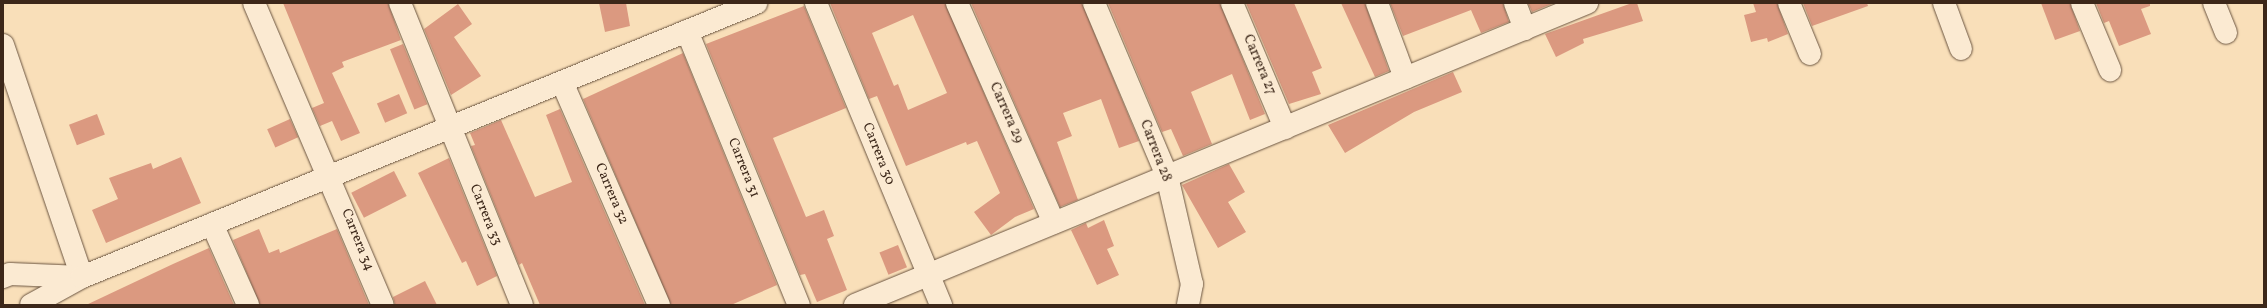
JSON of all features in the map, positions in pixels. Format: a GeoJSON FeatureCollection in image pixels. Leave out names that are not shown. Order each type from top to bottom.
{"type":"FeatureCollection","features":[{"type":"Feature","properties":{"kind":"street","name":"Carrera 34"},"geometry":{"type":"LineString","coordinates":[[254,3],[330,176],[383,305]]}},
{"type":"Feature","properties":{"kind":"street","name":"Carrera 33"},"geometry":{"type":"LineString","coordinates":[[400,3],[522,305]]}},
{"type":"Feature","properties":{"kind":"street"},"geometry":{"type":"LineString","coordinates":[[31,305],[82,276],[330,176],[449,125],[562,82],[756,3]]}},
{"type":"Feature","properties":{"kind":"street","name":"Carrera 30"},"geometry":{"type":"LineString","coordinates":[[816,3],[941,305]]}},
{"type":"Feature","properties":{"kind":"street","name":"Carrera 29"},"geometry":{"type":"LineString","coordinates":[[957,3],[1054,223]]}},
{"type":"Feature","properties":{"kind":"street","name":"Carrera 28"},"geometry":{"type":"LineString","coordinates":[[1094,3],[1167,176],[1192,284],[1188,305]]}},
{"type":"Feature","properties":{"kind":"street","name":"Carrera 27"},"geometry":{"type":"LineString","coordinates":[[1232,3],[1285,128]]}},
{"type":"Feature","properties":{"kind":"street"},"geometry":{"type":"LineString","coordinates":[[1377,3],[1405,78]]}},
{"type":"Feature","properties":{"kind":"street"},"geometry":{"type":"LineString","coordinates":[[1515,3],[1525,29]]}},
{"type":"Feature","properties":{"kind":"street"},"geometry":{"type":"LineString","coordinates":[[855,305],[1588,3]]}},
{"type":"Feature","properties":{"kind":"street"},"geometry":{"type":"LineString","coordinates":[[1789,3],[1810,54]]}},
{"type":"Feature","properties":{"kind":"street"},"geometry":{"type":"LineString","coordinates":[[1944,3],[1961,49]]}},
{"type":"Feature","properties":{"kind":"street"},"geometry":{"type":"LineString","coordinates":[[2082,3],[2110,70]]}},
{"type":"Feature","properties":{"kind":"street"},"geometry":{"type":"LineString","coordinates":[[2214,3],[2226,32]]}},
{"type":"Feature","properties":{"kind":"street","name":"Carrera 31"},"geometry":{"type":"LineString","coordinates":[[687,31],[799,305]]}},
{"type":"Feature","properties":{"kind":"street"},"geometry":{"type":"LineString","coordinates":[[3,45],[82,276]]}},
{"type":"Feature","properties":{"kind":"street","name":"Carrera 32"},"geometry":{"type":"LineString","coordinates":[[562,82],[659,305]]}},
{"type":"Feature","properties":{"kind":"street"},"geometry":{"type":"LineString","coordinates":[[212,224],[248,305]]}},
{"type":"Feature","properties":{"kind":"street"},"geometry":{"type":"LineString","coordinates":[[3,277],[10,274],[82,276]]}},
{"type":"Feature","properties":{"kind":"building"},"geometry":{"type":"Polygon","coordinates":[[[283,3],[388,3],[401,40],[342,62],[344,67],[332,73],[360,133],[341,141],[332,121],[320,126],[312,108],[324,103],[283,3]]]}},
{"type":"Feature","properties":{"kind":"building"},"geometry":{"type":"Polygon","coordinates":[[[599,3],[626,3],[630,26],[605,32],[599,3]]]}},
{"type":"Feature","properties":{"kind":"building"},"geometry":{"type":"Polygon","coordinates":[[[830,3],[945,3],[1034,209],[1015,217],[991,235],[974,212],[1000,193],[977,141],[967,145],[966,142],[906,166],[877,96],[869,99],[830,3]],[[913,15],[872,33],[894,86],[898,84],[908,110],[947,93],[913,15]]]}},
{"type":"Feature","properties":{"kind":"building"},"geometry":{"type":"Polygon","coordinates":[[[971,3],[1082,3],[1139,141],[1119,148],[1101,99],[1063,113],[1072,136],[1057,142],[1078,200],[1060,207],[971,3]]]}},
{"type":"Feature","properties":{"kind":"building"},"geometry":{"type":"Polygon","coordinates":[[[1108,3],[1220,3],[1265,114],[1250,120],[1232,74],[1191,92],[1212,144],[1183,156],[1171,129],[1162,132],[1108,3]]]}},
{"type":"Feature","properties":{"kind":"building"},"geometry":{"type":"Polygon","coordinates":[[[1246,3],[1294,3],[1322,68],[1312,72],[1321,94],[1289,104],[1246,3]]]}},
{"type":"Feature","properties":{"kind":"building"},"geometry":{"type":"Polygon","coordinates":[[[1341,3],[1365,3],[1389,71],[1375,77],[1341,3]]]}},
{"type":"Feature","properties":{"kind":"building"},"geometry":{"type":"Polygon","coordinates":[[[1390,3],[1503,3],[1509,22],[1481,33],[1471,10],[1403,36],[1390,3]]]}},
{"type":"Feature","properties":{"kind":"building"},"geometry":{"type":"Polygon","coordinates":[[[1528,3],[1554,3],[1532,12],[1528,3]]]}},
{"type":"Feature","properties":{"kind":"building"},"geometry":{"type":"Polygon","coordinates":[[[1632,3],[1637,3],[1643,21],[1583,39],[1584,43],[1556,57],[1545,34],[1632,3]]]}},
{"type":"Feature","properties":{"kind":"building"},"geometry":{"type":"Polygon","coordinates":[[[1753,3],[1777,3],[1788,34],[1768,42],[1767,38],[1751,42],[1744,15],[1756,12],[1753,3]]]}},
{"type":"Feature","properties":{"kind":"building"},"geometry":{"type":"Polygon","coordinates":[[[1803,3],[1867,3],[1868,6],[1812,26],[1803,3]]]}},
{"type":"Feature","properties":{"kind":"building"},"geometry":{"type":"Polygon","coordinates":[[[2041,3],[2070,3],[2080,31],[2055,40],[2041,3]]]}},
{"type":"Feature","properties":{"kind":"building"},"geometry":{"type":"Polygon","coordinates":[[[2096,3],[2150,3],[2150,6],[2141,9],[2151,34],[2119,46],[2109,21],[2104,23],[2096,3]]]}},
{"type":"Feature","properties":{"kind":"building"},"geometry":{"type":"Polygon","coordinates":[[[458,4],[472,24],[454,37],[481,76],[451,95],[424,29],[458,4]]]}},
{"type":"Feature","properties":{"kind":"building"},"geometry":{"type":"Polygon","coordinates":[[[804,6],[846,108],[773,138],[806,217],[824,210],[834,236],[827,239],[847,290],[817,302],[805,274],[800,275],[706,44],[804,6]]]}},
{"type":"Feature","properties":{"kind":"building"},"geometry":{"type":"Polygon","coordinates":[[[403,44],[427,104],[414,110],[390,49],[403,44]]]}},
{"type":"Feature","properties":{"kind":"building"},"geometry":{"type":"Polygon","coordinates":[[[683,53],[777,285],[731,305],[671,305],[583,99],[683,53]]]}},
{"type":"Feature","properties":{"kind":"building"},"geometry":{"type":"Polygon","coordinates":[[[1453,72],[1462,92],[1414,112],[1345,153],[1328,125],[1453,72]]]}},
{"type":"Feature","properties":{"kind":"building"},"geometry":{"type":"Polygon","coordinates":[[[399,94],[407,113],[385,123],[377,103],[399,94]]]}},
{"type":"Feature","properties":{"kind":"building"},"geometry":{"type":"Polygon","coordinates":[[[560,109],[645,305],[540,305],[522,263],[519,265],[471,146],[475,145],[470,133],[501,120],[535,197],[572,182],[546,115],[560,109]]]}},
{"type":"Feature","properties":{"kind":"building"},"geometry":{"type":"Polygon","coordinates":[[[97,114],[105,135],[77,145],[69,125],[97,114]]]}},
{"type":"Feature","properties":{"kind":"building"},"geometry":{"type":"Polygon","coordinates":[[[290,119],[298,137],[275,147],[267,129],[290,119]]]}},
{"type":"Feature","properties":{"kind":"building"},"geometry":{"type":"Polygon","coordinates":[[[181,157],[201,203],[106,243],[92,210],[118,199],[109,178],[151,163],[153,169],[181,157]]]}},
{"type":"Feature","properties":{"kind":"building"},"geometry":{"type":"Polygon","coordinates":[[[449,158],[497,276],[477,286],[466,261],[462,263],[418,173],[449,158]]]}},
{"type":"Feature","properties":{"kind":"building"},"geometry":{"type":"Polygon","coordinates":[[[1229,164],[1245,192],[1228,202],[1246,232],[1218,248],[1182,185],[1229,164]]]}},
{"type":"Feature","properties":{"kind":"building"},"geometry":{"type":"Polygon","coordinates":[[[394,171],[407,196],[364,218],[351,193],[394,171]]]}},
{"type":"Feature","properties":{"kind":"building"},"geometry":{"type":"Polygon","coordinates":[[[1104,220],[1114,246],[1107,249],[1119,275],[1097,285],[1071,230],[1086,223],[1088,228],[1104,220]]]}},
{"type":"Feature","properties":{"kind":"building"},"geometry":{"type":"Polygon","coordinates":[[[259,229],[269,253],[279,249],[280,253],[337,229],[369,305],[260,305],[233,240],[259,229]]]}},
{"type":"Feature","properties":{"kind":"building"},"geometry":{"type":"Polygon","coordinates":[[[898,245],[907,267],[888,275],[879,252],[898,245]]]}},
{"type":"Feature","properties":{"kind":"building"},"geometry":{"type":"Polygon","coordinates":[[[209,248],[234,305],[86,305],[173,264],[209,248]]]}},
{"type":"Feature","properties":{"kind":"building"},"geometry":{"type":"Polygon","coordinates":[[[425,281],[437,305],[395,305],[393,297],[425,281]]]}}]}
